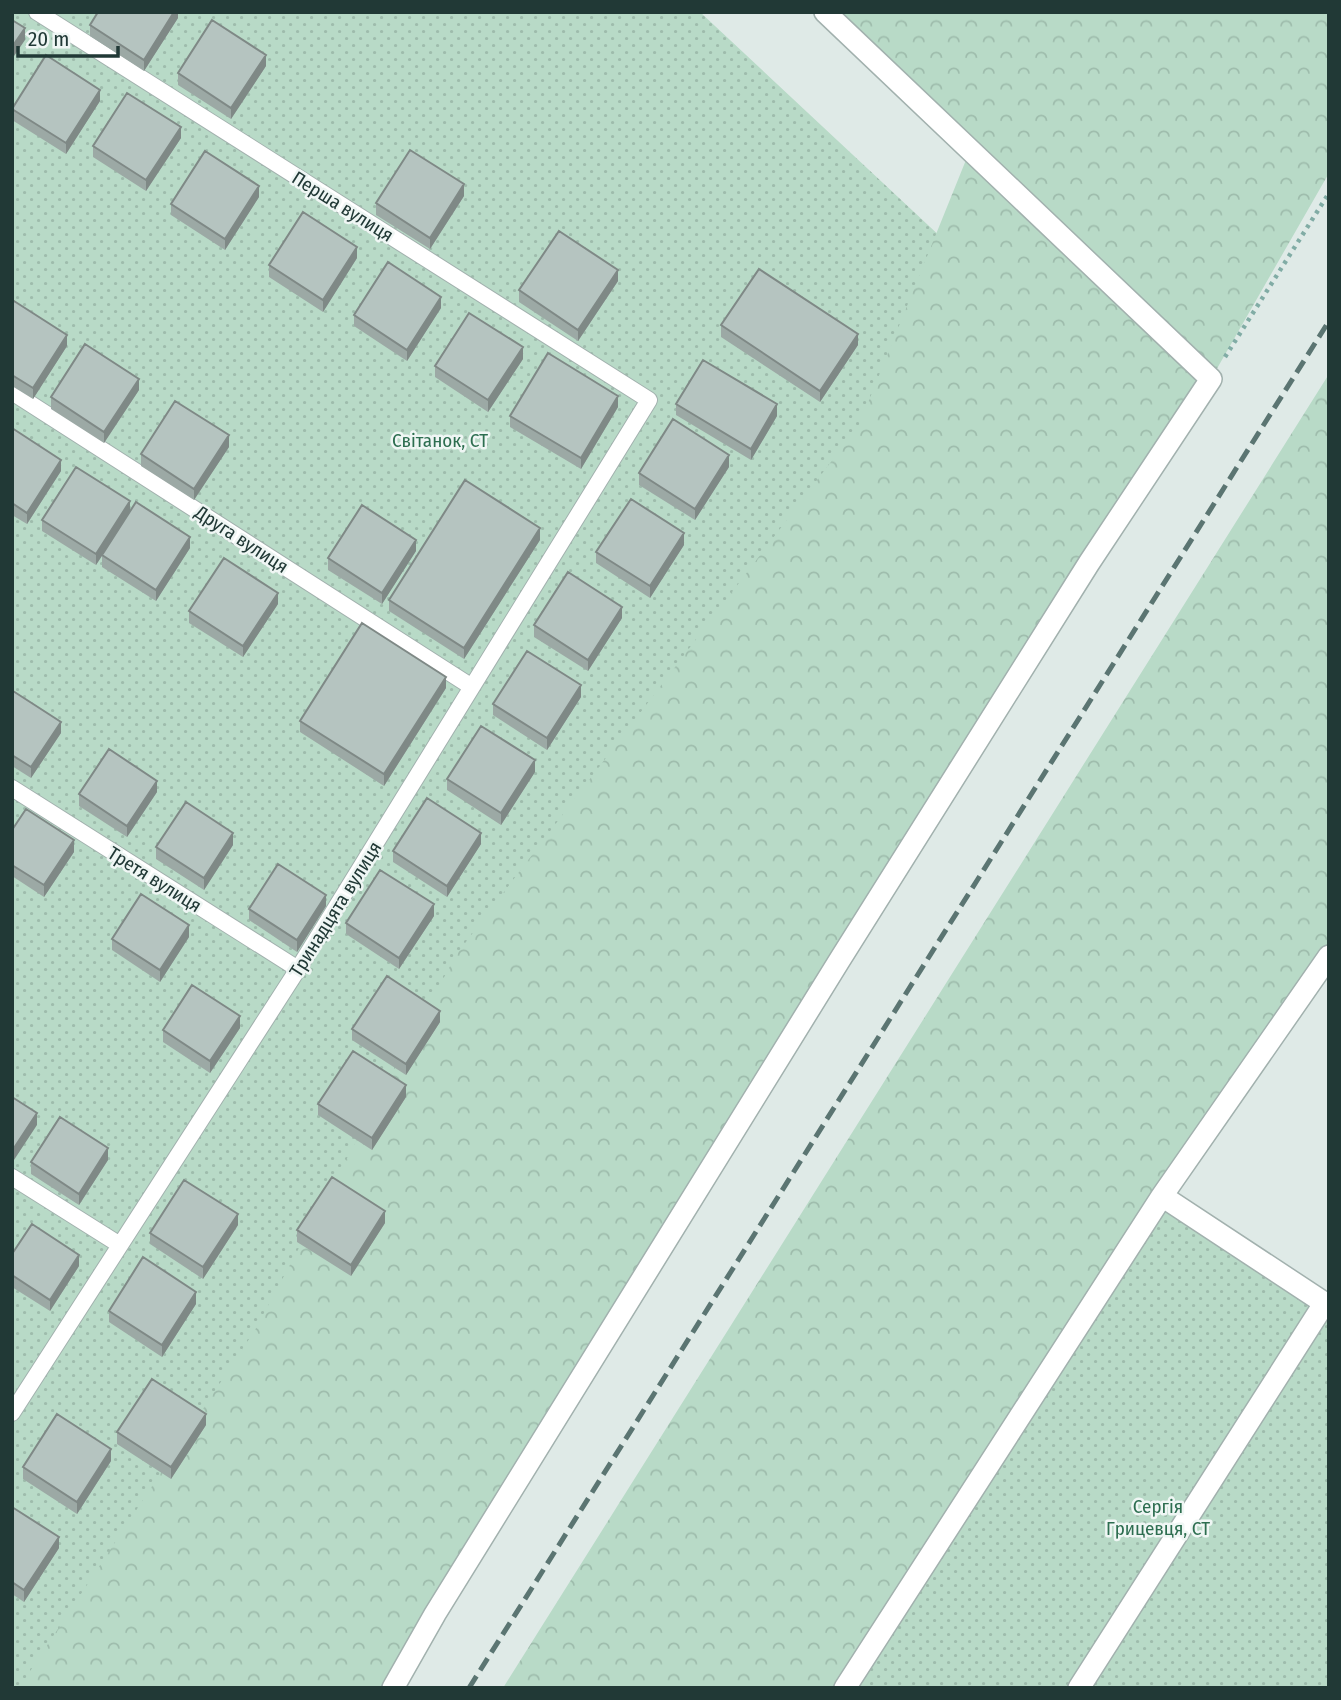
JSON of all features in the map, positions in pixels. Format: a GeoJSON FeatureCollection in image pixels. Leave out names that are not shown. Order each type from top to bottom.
{"type":"FeatureCollection","features":[{"type":"Feature","properties":{"kind":"street"},"geometry":{"type":"LineString","coordinates":[[393,1688],[442,1602],[839,961],[1089,562],[1211,379],[825,12]]}},
{"type":"Feature","properties":{"kind":"street"},"geometry":{"type":"LineString","coordinates":[[845,1688],[1162,1196],[1329,956]]}},
{"type":"Feature","properties":{"kind":"street"},"geometry":{"type":"LineString","coordinates":[[1079,1688],[1326,1305],[1162,1196]]}},
{"type":"Feature","properties":{"kind":"lane","name":"Перша вулиця"},"geometry":{"type":"LineString","coordinates":[[37,12],[649,400]]}},
{"type":"Feature","properties":{"kind":"lane","name":"Друга вулиця"},"geometry":{"type":"LineString","coordinates":[[12,392],[472,687]]}},
{"type":"Feature","properties":{"kind":"lane","name":"Тринадцята вулиця"},"geometry":{"type":"LineString","coordinates":[[12,1413],[298,969],[649,400]]}},
{"type":"Feature","properties":{"kind":"lane","name":"Третя вулиця"},"geometry":{"type":"LineString","coordinates":[[12,788],[298,969]]}},
{"type":"Feature","properties":{"kind":"lane"},"geometry":{"type":"LineString","coordinates":[[12,1177],[120,1245]]}},
{"type":"Feature","properties":{"kind":"path"},"geometry":{"type":"LineString","coordinates":[[1211,379],[1329,193]]}},
{"type":"Feature","properties":{"kind":"green space","name":"Світанок, СТ"},"geometry":{"type":"Polygon","coordinates":[[[12,12],[700,12],[1035,325],[108,1688],[12,1688],[12,12]]]}},
{"type":"Feature","properties":{"kind":"green space"},"geometry":{"type":"Polygon","coordinates":[[[825,12],[1329,12],[1329,173],[1211,379],[619,1315],[406,1688],[19,1688],[255,1330],[456,955],[859,425],[970,150],[825,12]]]}},
{"type":"Feature","properties":{"kind":"green space"},"geometry":{"type":"Polygon","coordinates":[[[1329,374],[1329,962],[849,1688],[503,1688],[1329,374]]]}},
{"type":"Feature","properties":{"kind":"green space","name":"Сергія Грицевця, СТ"},"geometry":{"type":"Polygon","coordinates":[[[1162,1196],[1329,1295],[1329,1688],[845,1688],[1162,1196]]]}},
{"type":"Feature","properties":{"kind":"building"},"geometry":{"type":"Polygon","coordinates":[[[98,12],[174,12],[144,60],[90,25],[98,12]]]}},
{"type":"Feature","properties":{"kind":"building"},"geometry":{"type":"Polygon","coordinates":[[[12,20],[25,28],[12,47],[12,20]]]}},
{"type":"Feature","properties":{"kind":"building"},"geometry":{"type":"Polygon","coordinates":[[[212,20],[266,55],[231,108],[178,73],[212,20]]]}},
{"type":"Feature","properties":{"kind":"building"},"geometry":{"type":"Polygon","coordinates":[[[46,55],[100,90],[66,143],[12,109],[46,55]]]}},
{"type":"Feature","properties":{"kind":"building"},"geometry":{"type":"Polygon","coordinates":[[[127,93],[181,127],[146,180],[93,146],[127,93]]]}},
{"type":"Feature","properties":{"kind":"building"},"geometry":{"type":"Polygon","coordinates":[[[410,150],[464,184],[430,238],[376,203],[410,150]]]}},
{"type":"Feature","properties":{"kind":"building"},"geometry":{"type":"Polygon","coordinates":[[[205,151],[259,186],[225,239],[171,204],[205,151]]]}},
{"type":"Feature","properties":{"kind":"building"},"geometry":{"type":"Polygon","coordinates":[[[303,212],[357,247],[323,300],[269,265],[303,212]]]}},
{"type":"Feature","properties":{"kind":"building"},"geometry":{"type":"Polygon","coordinates":[[[559,231],[618,270],[578,330],[519,290],[559,231]]]}},
{"type":"Feature","properties":{"kind":"building"},"geometry":{"type":"Polygon","coordinates":[[[388,262],[441,297],[407,350],[354,315],[388,262]]]}},
{"type":"Feature","properties":{"kind":"building"},"geometry":{"type":"Polygon","coordinates":[[[759,269],[858,334],[820,391],[721,325],[759,269]]]}},
{"type":"Feature","properties":{"kind":"building"},"geometry":{"type":"Polygon","coordinates":[[[14,301],[67,335],[33,388],[12,375],[14,301]]]}},
{"type":"Feature","properties":{"kind":"building"},"geometry":{"type":"Polygon","coordinates":[[[469,313],[523,347],[488,400],[435,366],[469,313]]]}},
{"type":"Feature","properties":{"kind":"building"},"geometry":{"type":"Polygon","coordinates":[[[85,344],[139,379],[104,432],[51,397],[85,344]]]}},
{"type":"Feature","properties":{"kind":"building"},"geometry":{"type":"Polygon","coordinates":[[[548,353],[618,396],[581,458],[510,416],[548,353]]]}},
{"type":"Feature","properties":{"kind":"building"},"geometry":{"type":"Polygon","coordinates":[[[703,360],[777,404],[751,449],[676,404],[703,360]]]}},
{"type":"Feature","properties":{"kind":"building"},"geometry":{"type":"Polygon","coordinates":[[[175,401],[229,435],[194,489],[141,454],[175,401]]]}},
{"type":"Feature","properties":{"kind":"building"},"geometry":{"type":"Polygon","coordinates":[[[673,419],[729,455],[695,509],[639,473],[673,419]]]}},
{"type":"Feature","properties":{"kind":"building"},"geometry":{"type":"Polygon","coordinates":[[[12,428],[61,460],[27,513],[12,503],[12,428]]]}},
{"type":"Feature","properties":{"kind":"building"},"geometry":{"type":"Polygon","coordinates":[[[76,467],[130,501],[96,554],[42,520],[76,467]]]}},
{"type":"Feature","properties":{"kind":"building"},"geometry":{"type":"Polygon","coordinates":[[[465,480],[540,528],[464,648],[389,600],[465,480]]]}},
{"type":"Feature","properties":{"kind":"building"},"geometry":{"type":"Polygon","coordinates":[[[631,499],[684,533],[650,586],[596,552],[631,499]]]}},
{"type":"Feature","properties":{"kind":"building"},"geometry":{"type":"Polygon","coordinates":[[[136,502],[190,537],[156,590],[102,555],[136,502]]]}},
{"type":"Feature","properties":{"kind":"building"},"geometry":{"type":"Polygon","coordinates":[[[362,505],[416,540],[382,593],[328,558],[362,505]]]}},
{"type":"Feature","properties":{"kind":"building"},"geometry":{"type":"Polygon","coordinates":[[[224,558],[278,593],[243,646],[189,611],[224,558]]]}},
{"type":"Feature","properties":{"kind":"building"},"geometry":{"type":"Polygon","coordinates":[[[568,572],[622,607],[588,660],[534,625],[568,572]]]}},
{"type":"Feature","properties":{"kind":"building"},"geometry":{"type":"Polygon","coordinates":[[[362,623],[446,677],[384,774],[300,721],[362,623]]]}},
{"type":"Feature","properties":{"kind":"building"},"geometry":{"type":"Polygon","coordinates":[[[527,651],[581,685],[547,738],[493,704],[527,651]]]}},
{"type":"Feature","properties":{"kind":"building"},"geometry":{"type":"Polygon","coordinates":[[[13,691],[61,722],[31,767],[12,755],[13,691]]]}},
{"type":"Feature","properties":{"kind":"building"},"geometry":{"type":"Polygon","coordinates":[[[481,726],[535,760],[501,813],[447,779],[481,726]]]}},
{"type":"Feature","properties":{"kind":"building"},"geometry":{"type":"Polygon","coordinates":[[[109,749],[157,781],[127,826],[79,794],[109,749]]]}},
{"type":"Feature","properties":{"kind":"building"},"geometry":{"type":"Polygon","coordinates":[[[427,798],[481,833],[447,886],[393,851],[427,798]]]}},
{"type":"Feature","properties":{"kind":"building"},"geometry":{"type":"Polygon","coordinates":[[[186,802],[233,833],[204,878],[156,847],[186,802]]]}},
{"type":"Feature","properties":{"kind":"building"},"geometry":{"type":"Polygon","coordinates":[[[26,809],[74,840],[44,885],[12,865],[12,830],[26,809]]]}},
{"type":"Feature","properties":{"kind":"building"},"geometry":{"type":"Polygon","coordinates":[[[278,864],[326,895],[297,940],[249,909],[278,864]]]}},
{"type":"Feature","properties":{"kind":"building"},"geometry":{"type":"Polygon","coordinates":[[[380,870],[434,904],[399,958],[346,923],[380,870]]]}},
{"type":"Feature","properties":{"kind":"building"},"geometry":{"type":"Polygon","coordinates":[[[141,894],[189,925],[160,970],[112,939],[141,894]]]}},
{"type":"Feature","properties":{"kind":"building"},"geometry":{"type":"Polygon","coordinates":[[[387,976],[440,1011],[406,1064],[352,1029],[387,976]]]}},
{"type":"Feature","properties":{"kind":"building"},"geometry":{"type":"Polygon","coordinates":[[[192,985],[240,1016],[210,1061],[163,1030],[192,985]]]}},
{"type":"Feature","properties":{"kind":"building"},"geometry":{"type":"Polygon","coordinates":[[[353,1051],[406,1085],[372,1138],[318,1104],[353,1051]]]}},
{"type":"Feature","properties":{"kind":"building"},"geometry":{"type":"Polygon","coordinates":[[[12,1097],[37,1113],[12,1151],[12,1097]]]}},
{"type":"Feature","properties":{"kind":"building"},"geometry":{"type":"Polygon","coordinates":[[[60,1117],[108,1148],[79,1194],[31,1162],[60,1117]]]}},
{"type":"Feature","properties":{"kind":"building"},"geometry":{"type":"Polygon","coordinates":[[[332,1177],[385,1211],[351,1265],[297,1230],[332,1177]]]}},
{"type":"Feature","properties":{"kind":"building"},"geometry":{"type":"Polygon","coordinates":[[[184,1180],[238,1214],[203,1267],[150,1233],[184,1180]]]}},
{"type":"Feature","properties":{"kind":"building"},"geometry":{"type":"Polygon","coordinates":[[[32,1224],[79,1255],[50,1300],[12,1275],[12,1254],[32,1224]]]}},
{"type":"Feature","properties":{"kind":"building"},"geometry":{"type":"Polygon","coordinates":[[[143,1257],[196,1292],[162,1345],[109,1311],[143,1257]]]}},
{"type":"Feature","properties":{"kind":"building"},"geometry":{"type":"Polygon","coordinates":[[[152,1379],[206,1414],[171,1467],[117,1432],[152,1379]]]}},
{"type":"Feature","properties":{"kind":"building"},"geometry":{"type":"Polygon","coordinates":[[[57,1414],[111,1449],[77,1502],[23,1467],[57,1414]]]}},
{"type":"Feature","properties":{"kind":"building"},"geometry":{"type":"Polygon","coordinates":[[[12,1507],[59,1537],[24,1590],[12,1582],[12,1507]]]}},
{"type":"Feature","properties":{"kind":"railway"},"geometry":{"type":"LineString","coordinates":[[469,1688],[1329,321]]}}]}
